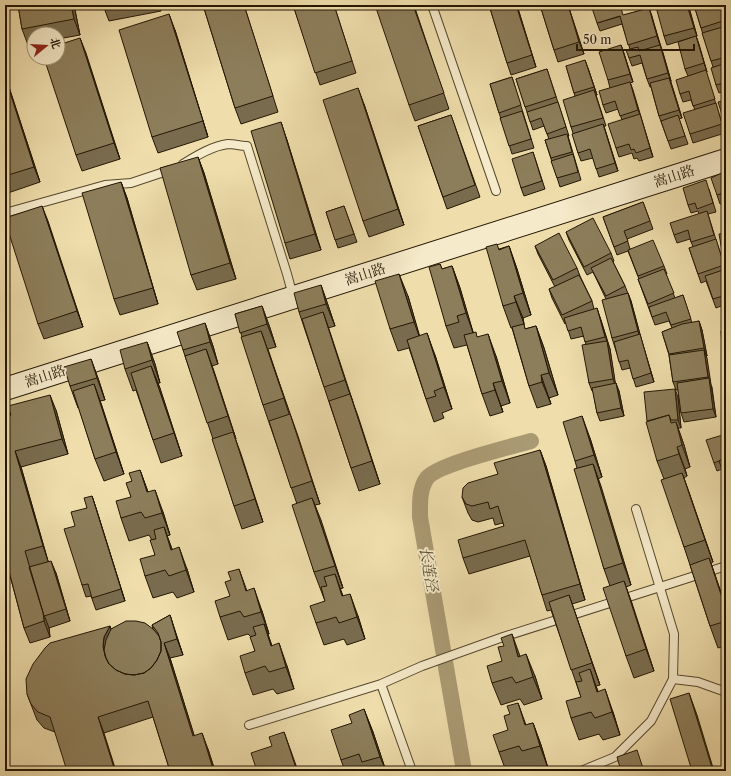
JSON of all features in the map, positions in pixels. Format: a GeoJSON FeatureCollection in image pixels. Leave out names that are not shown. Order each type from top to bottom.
{"type":"FeatureCollection","features":[{"type":"Feature","properties":{"kind":"street","name":"嵩山路"},"geometry":{"type":"LineString","coordinates":[[5,389],[726,160]]}},
{"type":"Feature","properties":{"kind":"lane"},"geometry":{"type":"LineString","coordinates":[[432,5],[496,191]]}},
{"type":"Feature","properties":{"kind":"lane"},"geometry":{"type":"LineString","coordinates":[[5,213],[105,186],[131,183],[154,176],[173,169],[214,148],[228,144],[247,146],[293,297]]}},
{"type":"Feature","properties":{"kind":"lane"},"geometry":{"type":"LineString","coordinates":[[581,771],[615,757],[651,721],[673,679],[674,634],[636,509]]}},
{"type":"Feature","properties":{"kind":"lane"},"geometry":{"type":"LineString","coordinates":[[249,725],[381,684],[422,666],[503,637],[726,566]]}},
{"type":"Feature","properties":{"kind":"lane"},"geometry":{"type":"LineString","coordinates":[[673,679],[698,682],[726,692]]}},
{"type":"Feature","properties":{"kind":"lane"},"geometry":{"type":"LineString","coordinates":[[381,684],[412,771]]}},
{"type":"Feature","properties":{"kind":"building"},"geometry":{"type":"Polygon","coordinates":[[[18,5],[71,5],[74,19],[38,26],[26,26],[26,28],[22,29],[18,5]]]}},
{"type":"Feature","properties":{"kind":"building"},"geometry":{"type":"Polygon","coordinates":[[[203,5],[244,5],[273,96],[235,108],[203,5]]]}},
{"type":"Feature","properties":{"kind":"building"},"geometry":{"type":"Polygon","coordinates":[[[293,5],[334,5],[352,61],[315,73],[293,5]]]}},
{"type":"Feature","properties":{"kind":"building"},"geometry":{"type":"Polygon","coordinates":[[[375,5],[413,5],[444,93],[409,105],[375,5]]]}},
{"type":"Feature","properties":{"kind":"building"},"geometry":{"type":"Polygon","coordinates":[[[489,5],[516,5],[532,55],[507,63],[489,5]]]}},
{"type":"Feature","properties":{"kind":"building"},"geometry":{"type":"Polygon","coordinates":[[[540,5],[568,5],[579,42],[554,50],[540,5]]]}},
{"type":"Feature","properties":{"kind":"building"},"geometry":{"type":"Polygon","coordinates":[[[591,5],[620,5],[623,15],[649,8],[657,36],[628,45],[620,16],[597,23],[591,5]]]}},
{"type":"Feature","properties":{"kind":"building"},"geometry":{"type":"Polygon","coordinates":[[[665,5],[687,5],[694,28],[664,36],[656,7],[665,5]]]}},
{"type":"Feature","properties":{"kind":"building"},"geometry":{"type":"Polygon","coordinates":[[[694,5],[726,5],[726,20],[701,28],[694,5]]]}},
{"type":"Feature","properties":{"kind":"building"},"geometry":{"type":"Polygon","coordinates":[[[169,14],[203,121],[152,137],[119,30],[169,14]]]}},
{"type":"Feature","properties":{"kind":"building"},"geometry":{"type":"Polygon","coordinates":[[[726,26],[726,57],[711,61],[702,33],[726,26]]]}},
{"type":"Feature","properties":{"kind":"building"},"geometry":{"type":"Polygon","coordinates":[[[696,36],[704,63],[685,69],[678,42],[696,36]]]}},
{"type":"Feature","properties":{"kind":"building"},"geometry":{"type":"Polygon","coordinates":[[[80,38],[114,143],[76,155],[47,66],[66,66],[66,42],[80,38]]]}},
{"type":"Feature","properties":{"kind":"building"},"geometry":{"type":"Polygon","coordinates":[[[621,45],[630,74],[608,80],[599,52],[621,45]]]}},
{"type":"Feature","properties":{"kind":"building"},"geometry":{"type":"Polygon","coordinates":[[[660,45],[668,73],[647,79],[640,55],[629,58],[626,50],[638,47],[639,51],[660,45]]]}},
{"type":"Feature","properties":{"kind":"building"},"geometry":{"type":"Polygon","coordinates":[[[585,60],[594,87],[574,93],[566,66],[585,60]]]}},
{"type":"Feature","properties":{"kind":"building"},"geometry":{"type":"Polygon","coordinates":[[[726,63],[726,94],[723,83],[716,85],[711,68],[726,63]]]}},
{"type":"Feature","properties":{"kind":"building"},"geometry":{"type":"Polygon","coordinates":[[[547,69],[556,97],[525,107],[516,79],[547,69]]]}},
{"type":"Feature","properties":{"kind":"building"},"geometry":{"type":"Polygon","coordinates":[[[706,70],[715,99],[693,106],[689,91],[680,94],[676,80],[706,70]]]}},
{"type":"Feature","properties":{"kind":"building"},"geometry":{"type":"Polygon","coordinates":[[[5,77],[34,167],[5,176],[5,77]]]}},
{"type":"Feature","properties":{"kind":"building"},"geometry":{"type":"Polygon","coordinates":[[[512,77],[521,105],[499,113],[490,84],[512,77]]]}},
{"type":"Feature","properties":{"kind":"building"},"geometry":{"type":"Polygon","coordinates":[[[669,78],[679,110],[659,116],[650,83],[669,78]]]}},
{"type":"Feature","properties":{"kind":"building"},"geometry":{"type":"Polygon","coordinates":[[[630,82],[638,110],[620,116],[615,101],[603,105],[599,91],[630,82]]]}},
{"type":"Feature","properties":{"kind":"building"},"geometry":{"type":"Polygon","coordinates":[[[358,88],[398,209],[363,221],[323,100],[358,88]]]}},
{"type":"Feature","properties":{"kind":"building"},"geometry":{"type":"Polygon","coordinates":[[[594,90],[603,118],[571,127],[563,100],[594,90]]]}},
{"type":"Feature","properties":{"kind":"building"},"geometry":{"type":"Polygon","coordinates":[[[726,100],[726,124],[725,124],[718,102],[726,100]]]}},
{"type":"Feature","properties":{"kind":"building"},"geometry":{"type":"Polygon","coordinates":[[[558,102],[566,127],[547,134],[541,118],[530,122],[527,112],[558,102]]]}},
{"type":"Feature","properties":{"kind":"building"},"geometry":{"type":"Polygon","coordinates":[[[716,103],[722,124],[690,134],[683,113],[716,103]]]}},
{"type":"Feature","properties":{"kind":"building"},"geometry":{"type":"Polygon","coordinates":[[[522,111],[531,139],[509,146],[500,118],[522,111]]]}},
{"type":"Feature","properties":{"kind":"building"},"geometry":{"type":"Polygon","coordinates":[[[640,114],[650,148],[636,153],[634,149],[631,150],[629,144],[616,148],[608,124],[640,114]]]}},
{"type":"Feature","properties":{"kind":"building"},"geometry":{"type":"Polygon","coordinates":[[[451,115],[475,185],[443,197],[418,126],[451,115]]]}},
{"type":"Feature","properties":{"kind":"building"},"geometry":{"type":"Polygon","coordinates":[[[678,115],[685,136],[668,141],[661,121],[678,115]]]}},
{"type":"Feature","properties":{"kind":"building"},"geometry":{"type":"Polygon","coordinates":[[[281,122],[315,234],[285,243],[251,131],[281,122]]]}},
{"type":"Feature","properties":{"kind":"building"},"geometry":{"type":"Polygon","coordinates":[[[603,124],[615,163],[596,169],[590,149],[578,153],[572,134],[603,124]]]}},
{"type":"Feature","properties":{"kind":"building"},"geometry":{"type":"Polygon","coordinates":[[[567,134],[572,152],[551,158],[545,140],[567,134]]]}},
{"type":"Feature","properties":{"kind":"building"},"geometry":{"type":"Polygon","coordinates":[[[533,152],[542,181],[521,188],[512,159],[533,152]]]}},
{"type":"Feature","properties":{"kind":"building"},"geometry":{"type":"Polygon","coordinates":[[[573,154],[578,172],[557,178],[551,161],[573,154]]]}},
{"type":"Feature","properties":{"kind":"building"},"geometry":{"type":"Polygon","coordinates":[[[198,157],[230,263],[191,275],[160,168],[198,157]]]}},
{"type":"Feature","properties":{"kind":"building"},"geometry":{"type":"Polygon","coordinates":[[[726,171],[726,192],[717,195],[711,178],[726,171]]]}},
{"type":"Feature","properties":{"kind":"building"},"geometry":{"type":"Polygon","coordinates":[[[706,180],[713,203],[697,209],[695,203],[688,205],[683,188],[706,180]]]}},
{"type":"Feature","properties":{"kind":"building"},"geometry":{"type":"Polygon","coordinates":[[[121,182],[153,288],[114,299],[82,193],[121,182]]]}},
{"type":"Feature","properties":{"kind":"building"},"geometry":{"type":"Polygon","coordinates":[[[643,202],[650,221],[624,231],[628,241],[614,247],[603,217],[643,202]]]}},
{"type":"Feature","properties":{"kind":"building"},"geometry":{"type":"Polygon","coordinates":[[[42,206],[77,311],[38,324],[5,218],[42,206]]]}},
{"type":"Feature","properties":{"kind":"building"},"geometry":{"type":"Polygon","coordinates":[[[344,206],[354,234],[335,240],[326,212],[344,206]]]}},
{"type":"Feature","properties":{"kind":"building"},"geometry":{"type":"Polygon","coordinates":[[[707,211],[714,235],[691,242],[688,230],[674,235],[670,223],[707,211]]]}},
{"type":"Feature","properties":{"kind":"building"},"geometry":{"type":"Polygon","coordinates":[[[593,218],[611,253],[584,267],[566,232],[593,218]]]}},
{"type":"Feature","properties":{"kind":"building"},"geometry":{"type":"Polygon","coordinates":[[[559,233],[577,268],[553,280],[535,246],[559,233]]]}},
{"type":"Feature","properties":{"kind":"building"},"geometry":{"type":"Polygon","coordinates":[[[726,233],[726,250],[722,251],[719,234],[726,233]]]}},
{"type":"Feature","properties":{"kind":"building"},"geometry":{"type":"Polygon","coordinates":[[[716,239],[724,265],[698,274],[689,248],[716,239]]]}},
{"type":"Feature","properties":{"kind":"building"},"geometry":{"type":"Polygon","coordinates":[[[653,240],[664,266],[638,276],[628,250],[653,240]]]}},
{"type":"Feature","properties":{"kind":"building"},"geometry":{"type":"Polygon","coordinates":[[[497,244],[499,250],[509,246],[523,293],[514,296],[516,302],[503,306],[486,247],[497,244]]]}},
{"type":"Feature","properties":{"kind":"building"},"geometry":{"type":"Polygon","coordinates":[[[611,258],[625,286],[606,296],[591,268],[611,258]]]}},
{"type":"Feature","properties":{"kind":"building"},"geometry":{"type":"Polygon","coordinates":[[[440,264],[442,269],[452,266],[466,313],[457,316],[459,322],[446,326],[429,267],[440,264]]]}},
{"type":"Feature","properties":{"kind":"building"},"geometry":{"type":"Polygon","coordinates":[[[664,269],[674,293],[648,304],[638,279],[664,269]]]}},
{"type":"Feature","properties":{"kind":"building"},"geometry":{"type":"Polygon","coordinates":[[[726,269],[726,295],[713,299],[705,276],[726,269]]]}},
{"type":"Feature","properties":{"kind":"building"},"geometry":{"type":"Polygon","coordinates":[[[399,274],[414,322],[390,329],[375,281],[399,274]]]}},
{"type":"Feature","properties":{"kind":"building"},"geometry":{"type":"Polygon","coordinates":[[[579,275],[592,301],[562,315],[549,289],[579,275]]]}},
{"type":"Feature","properties":{"kind":"building"},"geometry":{"type":"Polygon","coordinates":[[[321,285],[326,304],[299,312],[294,293],[321,285]]]}},
{"type":"Feature","properties":{"kind":"building"},"geometry":{"type":"Polygon","coordinates":[[[628,293],[638,331],[612,338],[602,300],[628,293]]]}},
{"type":"Feature","properties":{"kind":"building"},"geometry":{"type":"Polygon","coordinates":[[[683,295],[691,319],[671,325],[666,312],[652,317],[649,307],[683,295]]]}},
{"type":"Feature","properties":{"kind":"building"},"geometry":{"type":"Polygon","coordinates":[[[262,306],[267,324],[240,333],[235,314],[262,306]]]}},
{"type":"Feature","properties":{"kind":"building"},"geometry":{"type":"Polygon","coordinates":[[[597,308],[605,337],[585,342],[581,327],[568,331],[564,318],[597,308]]]}},
{"type":"Feature","properties":{"kind":"building"},"geometry":{"type":"Polygon","coordinates":[[[323,312],[345,380],[324,387],[302,319],[323,312]]]}},
{"type":"Feature","properties":{"kind":"building"},"geometry":{"type":"Polygon","coordinates":[[[699,321],[704,348],[669,354],[662,332],[682,324],[699,321]]]}},
{"type":"Feature","properties":{"kind":"building"},"geometry":{"type":"Polygon","coordinates":[[[205,323],[210,342],[183,350],[177,332],[205,323]]]}},
{"type":"Feature","properties":{"kind":"building"},"geometry":{"type":"Polygon","coordinates":[[[524,324],[525,329],[536,326],[549,373],[541,375],[542,382],[529,386],[512,327],[524,324]]]}},
{"type":"Feature","properties":{"kind":"building"},"geometry":{"type":"Polygon","coordinates":[[[726,330],[726,361],[723,361],[721,331],[726,330]]]}},
{"type":"Feature","properties":{"kind":"building"},"geometry":{"type":"Polygon","coordinates":[[[261,331],[284,398],[263,405],[241,337],[261,331]]]}},
{"type":"Feature","properties":{"kind":"building"},"geometry":{"type":"Polygon","coordinates":[[[476,332],[477,337],[488,334],[502,381],[493,383],[495,390],[482,394],[464,335],[476,332]]]}},
{"type":"Feature","properties":{"kind":"building"},"geometry":{"type":"Polygon","coordinates":[[[427,333],[444,387],[434,391],[436,396],[426,399],[407,340],[427,333]]]}},
{"type":"Feature","properties":{"kind":"building"},"geometry":{"type":"Polygon","coordinates":[[[640,334],[651,373],[633,379],[628,360],[619,362],[614,342],[640,334]]]}},
{"type":"Feature","properties":{"kind":"building"},"geometry":{"type":"Polygon","coordinates":[[[607,341],[613,379],[589,383],[582,345],[607,341]]]}},
{"type":"Feature","properties":{"kind":"building"},"geometry":{"type":"Polygon","coordinates":[[[147,342],[152,360],[125,369],[120,350],[147,342]]]}},
{"type":"Feature","properties":{"kind":"building"},"geometry":{"type":"Polygon","coordinates":[[[206,349],[228,416],[207,423],[185,356],[206,349]]]}},
{"type":"Feature","properties":{"kind":"building"},"geometry":{"type":"Polygon","coordinates":[[[704,350],[708,377],[673,382],[669,355],[704,350]]]}},
{"type":"Feature","properties":{"kind":"building"},"geometry":{"type":"Polygon","coordinates":[[[91,359],[97,378],[70,386],[64,367],[91,359]]]}},
{"type":"Feature","properties":{"kind":"building"},"geometry":{"type":"Polygon","coordinates":[[[151,366],[174,433],[153,440],[131,373],[151,366]]]}},
{"type":"Feature","properties":{"kind":"building"},"geometry":{"type":"Polygon","coordinates":[[[725,366],[726,366],[726,395],[725,366]]]}},
{"type":"Feature","properties":{"kind":"building"},"geometry":{"type":"Polygon","coordinates":[[[709,378],[713,409],[681,413],[677,383],[709,378]]]}},
{"type":"Feature","properties":{"kind":"building"},"geometry":{"type":"Polygon","coordinates":[[[616,383],[621,408],[597,413],[592,388],[616,383]]]}},
{"type":"Feature","properties":{"kind":"building"},"geometry":{"type":"Polygon","coordinates":[[[94,384],[116,452],[95,459],[73,391],[94,384]]]}},
{"type":"Feature","properties":{"kind":"building"},"geometry":{"type":"Polygon","coordinates":[[[675,389],[678,420],[671,420],[669,415],[647,421],[644,392],[675,389]]]}},
{"type":"Feature","properties":{"kind":"building"},"geometry":{"type":"Polygon","coordinates":[[[350,394],[372,461],[351,468],[329,401],[350,394]]]}},
{"type":"Feature","properties":{"kind":"building"},"geometry":{"type":"Polygon","coordinates":[[[50,395],[62,439],[15,451],[43,546],[25,551],[43,612],[44,621],[24,628],[5,556],[5,417],[11,415],[8,406],[50,395]]]}},
{"type":"Feature","properties":{"kind":"building"},"geometry":{"type":"Polygon","coordinates":[[[290,414],[312,481],[291,488],[269,421],[290,414]]]}},
{"type":"Feature","properties":{"kind":"building"},"geometry":{"type":"Polygon","coordinates":[[[669,415],[671,423],[676,422],[682,445],[677,447],[679,454],[657,461],[646,422],[669,415]]]}},
{"type":"Feature","properties":{"kind":"building"},"geometry":{"type":"Polygon","coordinates":[[[582,416],[594,455],[575,461],[563,422],[582,416]]]}},
{"type":"Feature","properties":{"kind":"building"},"geometry":{"type":"Polygon","coordinates":[[[233,432],[255,499],[234,506],[212,439],[233,432]]]}},
{"type":"Feature","properties":{"kind":"building"},"geometry":{"type":"Polygon","coordinates":[[[726,434],[726,458],[714,463],[706,440],[726,434]]]}},
{"type":"Feature","properties":{"kind":"building"},"geometry":{"type":"Polygon","coordinates":[[[540,450],[580,584],[542,595],[525,540],[463,558],[458,540],[504,526],[498,506],[490,509],[488,502],[472,506],[466,504],[462,497],[463,488],[468,483],[498,474],[494,463],[540,450]]]}},
{"type":"Feature","properties":{"kind":"building"},"geometry":{"type":"Polygon","coordinates":[[[726,458],[726,481],[719,461],[726,458]]]}},
{"type":"Feature","properties":{"kind":"building"},"geometry":{"type":"Polygon","coordinates":[[[593,464],[623,563],[604,569],[574,469],[593,464]]]}},
{"type":"Feature","properties":{"kind":"building"},"geometry":{"type":"Polygon","coordinates":[[[140,470],[147,492],[155,490],[162,513],[145,518],[141,512],[121,518],[116,501],[131,497],[126,483],[132,481],[129,473],[140,470]]]}},
{"type":"Feature","properties":{"kind":"building"},"geometry":{"type":"Polygon","coordinates":[[[682,473],[705,540],[684,547],[661,480],[682,473]]]}},
{"type":"Feature","properties":{"kind":"building"},"geometry":{"type":"Polygon","coordinates":[[[92,496],[121,589],[92,598],[88,584],[82,585],[64,529],[75,526],[71,512],[87,508],[84,498],[92,496]]]}},
{"type":"Feature","properties":{"kind":"building"},"geometry":{"type":"Polygon","coordinates":[[[312,498],[335,566],[314,572],[292,505],[312,498]]]}},
{"type":"Feature","properties":{"kind":"building"},"geometry":{"type":"Polygon","coordinates":[[[164,527],[171,550],[179,547],[186,570],[169,576],[165,570],[145,576],[140,559],[155,555],[150,540],[156,539],[154,530],[164,527]]]}},
{"type":"Feature","properties":{"kind":"building"},"geometry":{"type":"Polygon","coordinates":[[[709,558],[726,610],[726,621],[710,626],[690,565],[709,558]]]}},
{"type":"Feature","properties":{"kind":"building"},"geometry":{"type":"Polygon","coordinates":[[[51,561],[66,609],[44,616],[29,567],[51,561]]]}},
{"type":"Feature","properties":{"kind":"building"},"geometry":{"type":"Polygon","coordinates":[[[239,569],[246,591],[254,588],[261,612],[244,617],[240,611],[220,617],[215,601],[230,596],[225,582],[231,580],[228,572],[239,569]]]}},
{"type":"Feature","properties":{"kind":"building"},"geometry":{"type":"Polygon","coordinates":[[[335,574],[342,596],[350,594],[357,617],[339,623],[336,617],[316,623],[310,606],[325,601],[321,587],[327,586],[324,577],[335,574]]]}},
{"type":"Feature","properties":{"kind":"building"},"geometry":{"type":"Polygon","coordinates":[[[624,581],[646,649],[626,656],[603,588],[624,581]]]}},
{"type":"Feature","properties":{"kind":"building"},"geometry":{"type":"Polygon","coordinates":[[[569,595],[592,663],[571,670],[549,602],[569,595]]]}},
{"type":"Feature","properties":{"kind":"building"},"geometry":{"type":"Polygon","coordinates":[[[170,615],[177,639],[164,643],[193,736],[202,733],[213,769],[206,771],[170,771],[148,701],[98,717],[115,771],[67,771],[50,717],[38,712],[31,704],[27,694],[26,679],[33,664],[50,643],[110,626],[104,637],[103,646],[105,656],[109,664],[116,670],[125,674],[134,675],[144,673],[151,668],[161,651],[161,642],[158,633],[152,625],[170,615]]]}},
{"type":"Feature","properties":{"kind":"building"},"geometry":{"type":"Polygon","coordinates":[[[126,621],[145,623],[159,636],[161,651],[151,668],[144,673],[134,675],[125,674],[116,670],[109,664],[106,658],[104,650],[106,640],[111,629],[126,621]]]}},
{"type":"Feature","properties":{"kind":"building"},"geometry":{"type":"Polygon","coordinates":[[[264,624],[271,646],[279,643],[286,667],[269,672],[265,666],[245,673],[240,656],[255,651],[250,637],[256,635],[253,627],[264,624]]]}},
{"type":"Feature","properties":{"kind":"building"},"geometry":{"type":"Polygon","coordinates":[[[512,634],[518,657],[526,654],[533,677],[516,683],[512,677],[492,683],[487,666],[502,661],[498,647],[504,646],[501,638],[512,634]]]}},
{"type":"Feature","properties":{"kind":"building"},"geometry":{"type":"Polygon","coordinates":[[[590,669],[597,692],[605,689],[612,712],[595,718],[591,712],[571,718],[566,701],[581,697],[576,682],[582,681],[579,673],[590,669]]]}},
{"type":"Feature","properties":{"kind":"building"},"geometry":{"type":"Polygon","coordinates":[[[689,693],[713,771],[692,771],[670,699],[689,693]]]}},
{"type":"Feature","properties":{"kind":"building"},"geometry":{"type":"Polygon","coordinates":[[[518,703],[525,725],[533,723],[540,746],[522,751],[519,746],[499,752],[493,735],[508,730],[504,716],[510,714],[507,706],[518,703]]]}},
{"type":"Feature","properties":{"kind":"building"},"geometry":{"type":"Polygon","coordinates":[[[364,709],[380,757],[362,762],[359,754],[341,760],[331,730],[352,723],[349,715],[364,709]]]}},
{"type":"Feature","properties":{"kind":"building"},"geometry":{"type":"Polygon","coordinates":[[[284,732],[297,771],[257,771],[251,753],[272,746],[269,737],[284,732]]]}},
{"type":"Feature","properties":{"kind":"building"},"geometry":{"type":"Polygon","coordinates":[[[637,750],[644,771],[621,771],[617,757],[637,750]]]}},
{"type":"Feature","properties":{"kind":"building"},"geometry":{"type":"Polygon","coordinates":[[[579,767],[580,771],[565,771],[579,767]]]}},
{"type":"Feature","properties":{"kind":"waterway","name":"长莲泾"},"geometry":{"type":"LineString","coordinates":[[464,771],[420,517],[421,492],[427,478],[445,467],[476,456],[531,441]]}}]}
